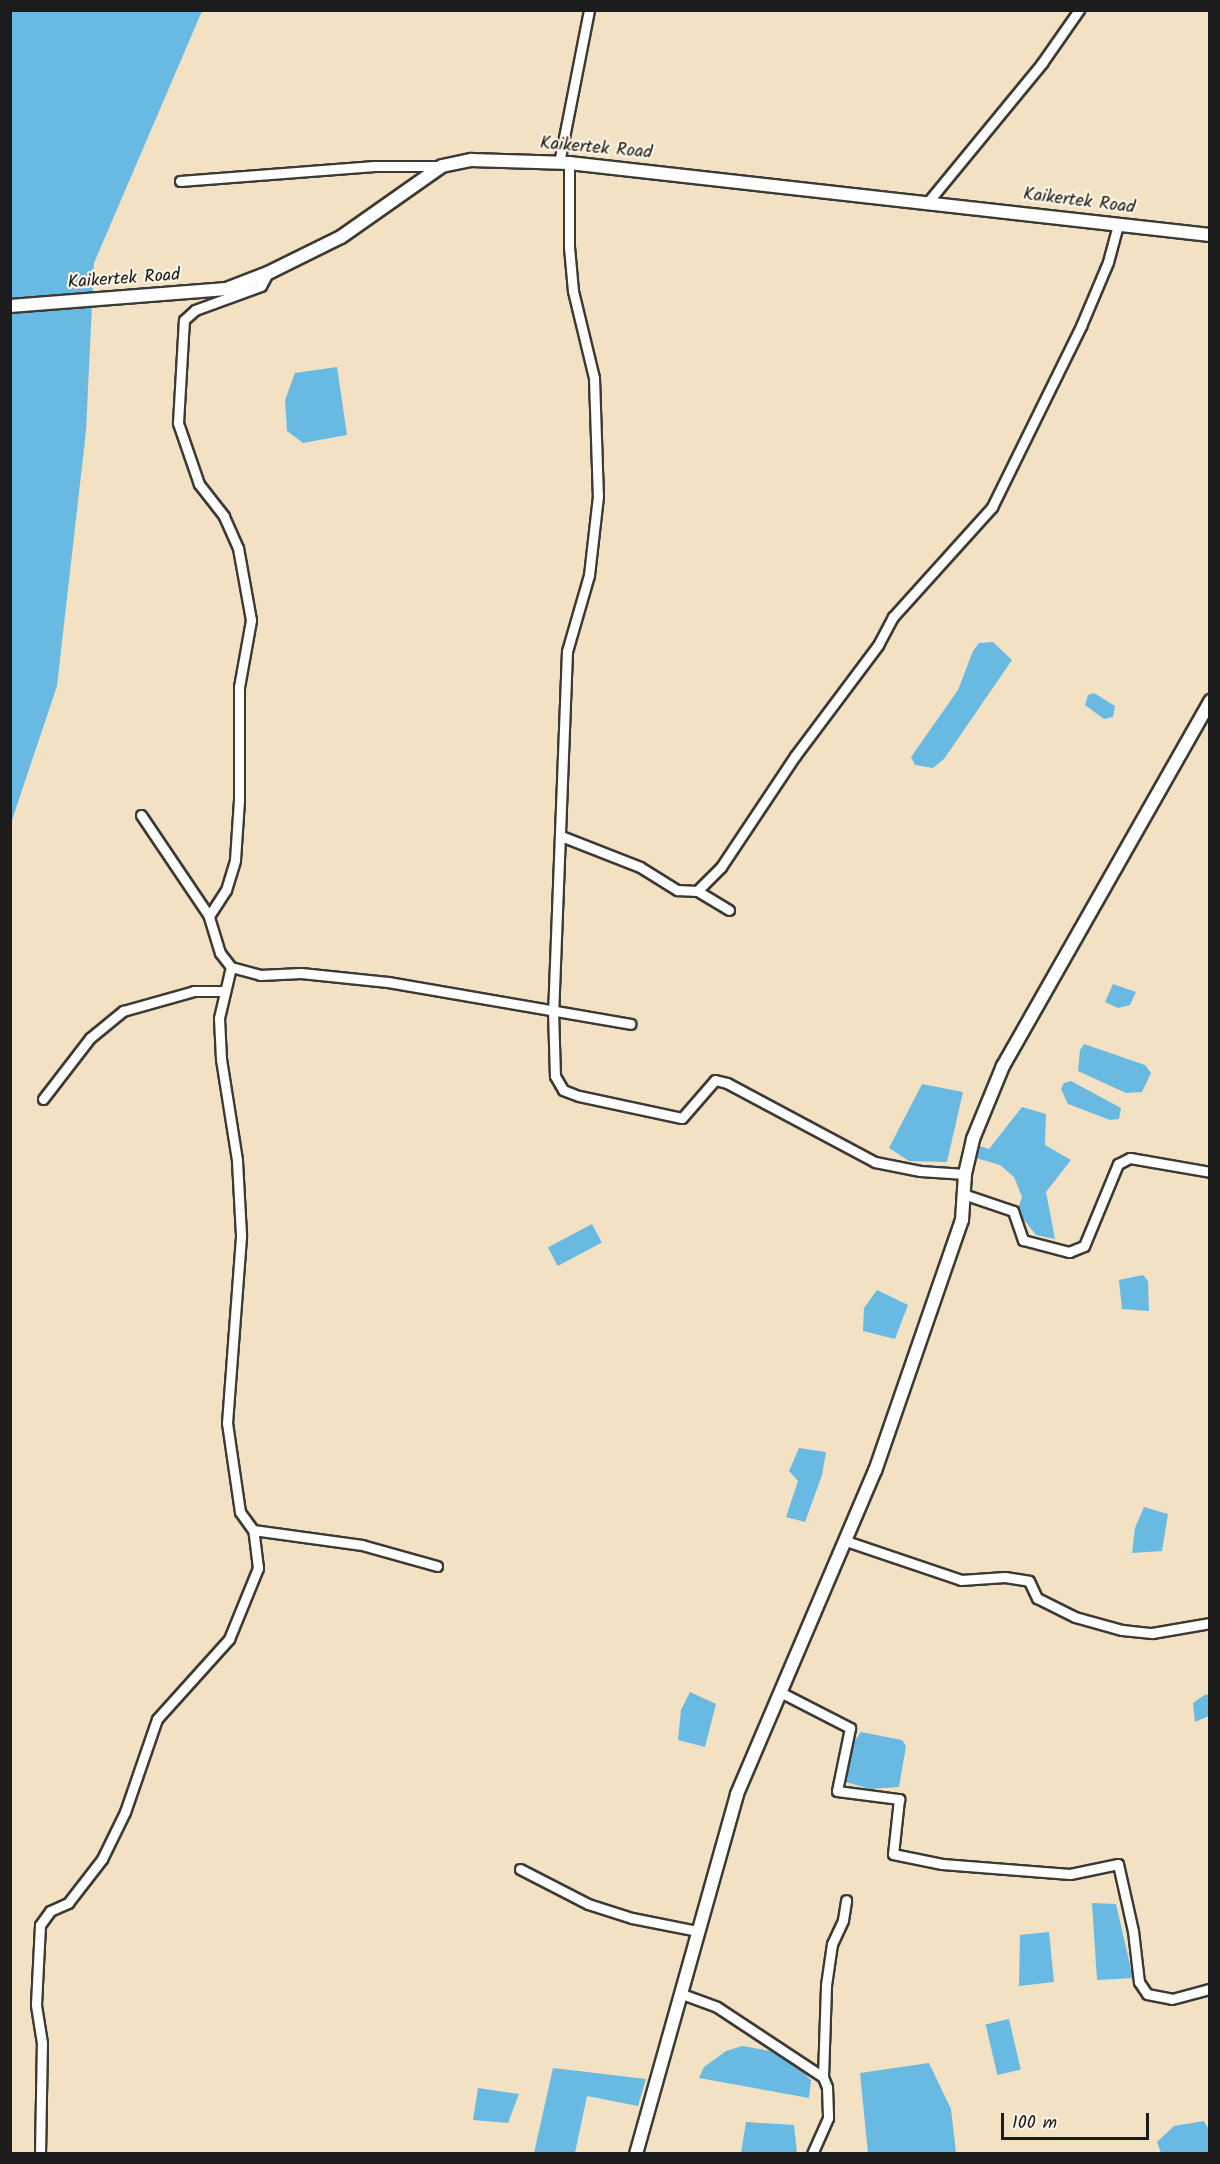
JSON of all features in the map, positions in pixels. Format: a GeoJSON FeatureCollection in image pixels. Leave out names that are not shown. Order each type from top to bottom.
{"type":"FeatureCollection","features":[{"type":"Feature","properties":{"kind":"main road","name":"Kaikertek Road"},"geometry":{"type":"LineString","coordinates":[[10,306],[226,289],[268,273],[341,237],[442,166],[471,160],[564,163],[1209,235]]}},
{"type":"Feature","properties":{"kind":"main road"},"geometry":{"type":"LineString","coordinates":[[636,2154],[737,1794],[875,1471],[962,1220],[966,1194],[965,1174],[973,1139],[1002,1066],[1209,701]]}},
{"type":"Feature","properties":{"kind":"street"},"geometry":{"type":"LineString","coordinates":[[588,10],[564,163],[573,291],[594,378],[598,496],[589,574],[567,651],[553,1010],[555,1076],[563,1090],[571,1093],[682,1118],[715,1080],[727,1083],[875,1161],[921,1172],[965,1174]]}},
{"type":"Feature","properties":{"kind":"street"},"geometry":{"type":"LineString","coordinates":[[928,202],[1042,63],[1078,10]]}},
{"type":"Feature","properties":{"kind":"street"},"geometry":{"type":"LineString","coordinates":[[180,181],[374,166],[442,166]]}},
{"type":"Feature","properties":{"kind":"street"},"geometry":{"type":"LineString","coordinates":[[697,891],[721,867],[795,756],[878,645],[893,617],[992,507],[1081,326],[1108,262],[1118,225]]}},
{"type":"Feature","properties":{"kind":"street"},"geometry":{"type":"LineString","coordinates":[[209,916],[226,890],[235,860],[239,800],[238,687],[251,620],[238,548],[224,516],[199,484],[178,423],[184,320],[195,310],[261,286],[268,273]]}},
{"type":"Feature","properties":{"kind":"street"},"geometry":{"type":"LineString","coordinates":[[141,815],[209,916],[220,953],[231,967],[260,975],[301,973],[378,981],[630,1024]]}},
{"type":"Feature","properties":{"kind":"street"},"geometry":{"type":"LineString","coordinates":[[561,836],[640,867],[677,890],[697,891],[729,910]]}},
{"type":"Feature","properties":{"kind":"street"},"geometry":{"type":"LineString","coordinates":[[40,2154],[42,2043],[36,2004],[40,1925],[50,1911],[68,1903],[102,1859],[125,1812],[157,1719],[230,1639],[258,1568],[253,1530],[240,1512],[226,1423],[241,1235],[237,1160],[221,1059],[219,1018],[223,991],[231,967]]}},
{"type":"Feature","properties":{"kind":"street"},"geometry":{"type":"LineString","coordinates":[[43,1099],[90,1038],[123,1011],[194,991],[223,991]]}},
{"type":"Feature","properties":{"kind":"street"},"geometry":{"type":"LineString","coordinates":[[966,1194],[1013,1211],[1023,1240],[1069,1252],[1084,1246],[1118,1164],[1130,1158],[1209,1172]]}},
{"type":"Feature","properties":{"kind":"street"},"geometry":{"type":"LineString","coordinates":[[253,1530],[362,1545],[437,1566]]}},
{"type":"Feature","properties":{"kind":"street"},"geometry":{"type":"LineString","coordinates":[[846,1541],[961,1580],[1005,1576],[1029,1581],[1037,1598],[1075,1617],[1122,1630],[1152,1633],[1209,1623]]}},
{"type":"Feature","properties":{"kind":"street"},"geometry":{"type":"LineString","coordinates":[[780,1692],[850,1728],[837,1791],[899,1799],[893,1854],[942,1864],[1070,1874],[1118,1864],[1133,1931],[1139,1982],[1147,1994],[1172,1998],[1209,1989]]}},
{"type":"Feature","properties":{"kind":"street"},"geometry":{"type":"LineString","coordinates":[[520,1869],[588,1904],[632,1918],[697,1931]]}},
{"type":"Feature","properties":{"kind":"street"},"geometry":{"type":"LineString","coordinates":[[812,2154],[828,2118],[827,2087],[823,2077],[825,1985],[832,1944],[843,1920],[846,1900]]}},
{"type":"Feature","properties":{"kind":"street"},"geometry":{"type":"LineString","coordinates":[[681,1994],[717,2007],[823,2077]]}},
{"type":"Feature","properties":{"kind":"water"},"geometry":{"type":"Polygon","coordinates":[[[11,11],[202,11],[94,263],[86,431],[57,686],[11,823],[11,11]]]}},
{"type":"Feature","properties":{"kind":"water"},"geometry":{"type":"Polygon","coordinates":[[[337,367],[347,435],[303,443],[287,431],[285,400],[295,373],[337,367]]]}},
{"type":"Feature","properties":{"kind":"water"},"geometry":{"type":"Polygon","coordinates":[[[993,642],[1012,660],[944,759],[933,768],[915,765],[911,757],[958,690],[973,651],[979,643],[993,642]]]}},
{"type":"Feature","properties":{"kind":"water"},"geometry":{"type":"Polygon","coordinates":[[[1094,693],[1115,706],[1113,717],[1104,719],[1085,705],[1088,695],[1094,693]]]}},
{"type":"Feature","properties":{"kind":"water"},"geometry":{"type":"Polygon","coordinates":[[[1113,984],[1136,992],[1130,1005],[1118,1008],[1105,1002],[1113,984]]]}},
{"type":"Feature","properties":{"kind":"water"},"geometry":{"type":"Polygon","coordinates":[[[1084,1044],[1145,1065],[1151,1073],[1142,1092],[1126,1093],[1078,1071],[1080,1050],[1084,1044]]]}},
{"type":"Feature","properties":{"kind":"water"},"geometry":{"type":"Polygon","coordinates":[[[1071,1081],[1121,1108],[1119,1119],[1110,1120],[1068,1104],[1061,1089],[1064,1083],[1071,1081]]]}},
{"type":"Feature","properties":{"kind":"water"},"geometry":{"type":"Polygon","coordinates":[[[922,1084],[963,1092],[947,1162],[909,1161],[889,1148],[922,1084]]]}},
{"type":"Feature","properties":{"kind":"water"},"geometry":{"type":"Polygon","coordinates":[[[1022,1107],[1046,1114],[1045,1145],[1071,1160],[1046,1192],[1055,1239],[1036,1235],[1017,1211],[1022,1197],[1014,1177],[1000,1165],[976,1158],[977,1145],[989,1149],[1022,1107]]]}},
{"type":"Feature","properties":{"kind":"water"},"geometry":{"type":"Polygon","coordinates":[[[592,1224],[602,1243],[558,1266],[548,1247],[592,1224]]]}},
{"type":"Feature","properties":{"kind":"water"},"geometry":{"type":"Polygon","coordinates":[[[1143,1275],[1148,1281],[1149,1311],[1122,1309],[1119,1280],[1143,1275]]]}},
{"type":"Feature","properties":{"kind":"water"},"geometry":{"type":"Polygon","coordinates":[[[877,1290],[908,1305],[895,1339],[863,1331],[864,1308],[877,1290]]]}},
{"type":"Feature","properties":{"kind":"water"},"geometry":{"type":"Polygon","coordinates":[[[799,1448],[826,1452],[822,1475],[805,1522],[786,1517],[798,1481],[789,1471],[799,1448]]]}},
{"type":"Feature","properties":{"kind":"water"},"geometry":{"type":"Polygon","coordinates":[[[1144,1507],[1168,1514],[1162,1551],[1132,1553],[1135,1528],[1144,1507]]]}},
{"type":"Feature","properties":{"kind":"water"},"geometry":{"type":"Polygon","coordinates":[[[690,1692],[716,1704],[705,1747],[678,1740],[681,1710],[690,1692]]]}},
{"type":"Feature","properties":{"kind":"water"},"geometry":{"type":"Polygon","coordinates":[[[1206,1694],[1209,1696],[1209,1716],[1195,1722],[1193,1703],[1206,1694]]]}},
{"type":"Feature","properties":{"kind":"water"},"geometry":{"type":"Polygon","coordinates":[[[861,1732],[902,1740],[906,1746],[899,1787],[870,1789],[846,1782],[852,1744],[861,1732]]]}},
{"type":"Feature","properties":{"kind":"water"},"geometry":{"type":"Polygon","coordinates":[[[1092,1903],[1116,1904],[1133,1978],[1097,1980],[1092,1903]]]}},
{"type":"Feature","properties":{"kind":"water"},"geometry":{"type":"Polygon","coordinates":[[[1049,1932],[1054,1982],[1019,1986],[1020,1935],[1049,1932]]]}},
{"type":"Feature","properties":{"kind":"water"},"geometry":{"type":"Polygon","coordinates":[[[1009,2019],[1021,2070],[997,2075],[986,2024],[1009,2019]]]}},
{"type":"Feature","properties":{"kind":"water"},"geometry":{"type":"Polygon","coordinates":[[[742,2046],[771,2051],[797,2066],[811,2080],[809,2098],[699,2078],[704,2067],[726,2051],[742,2046]]]}},
{"type":"Feature","properties":{"kind":"water"},"geometry":{"type":"Polygon","coordinates":[[[929,2063],[951,2109],[956,2153],[868,2153],[860,2073],[929,2063]]]}},
{"type":"Feature","properties":{"kind":"water"},"geometry":{"type":"Polygon","coordinates":[[[553,2068],[646,2079],[638,2106],[587,2096],[575,2153],[534,2153],[553,2068]]]}},
{"type":"Feature","properties":{"kind":"water"},"geometry":{"type":"Polygon","coordinates":[[[478,2088],[519,2094],[508,2123],[473,2120],[478,2088]]]}},
{"type":"Feature","properties":{"kind":"water"},"geometry":{"type":"Polygon","coordinates":[[[1204,2121],[1209,2130],[1209,2153],[1161,2153],[1157,2142],[1174,2126],[1204,2121]]]}},
{"type":"Feature","properties":{"kind":"water"},"geometry":{"type":"Polygon","coordinates":[[[746,2122],[794,2125],[797,2153],[741,2153],[746,2122]]]}}]}
